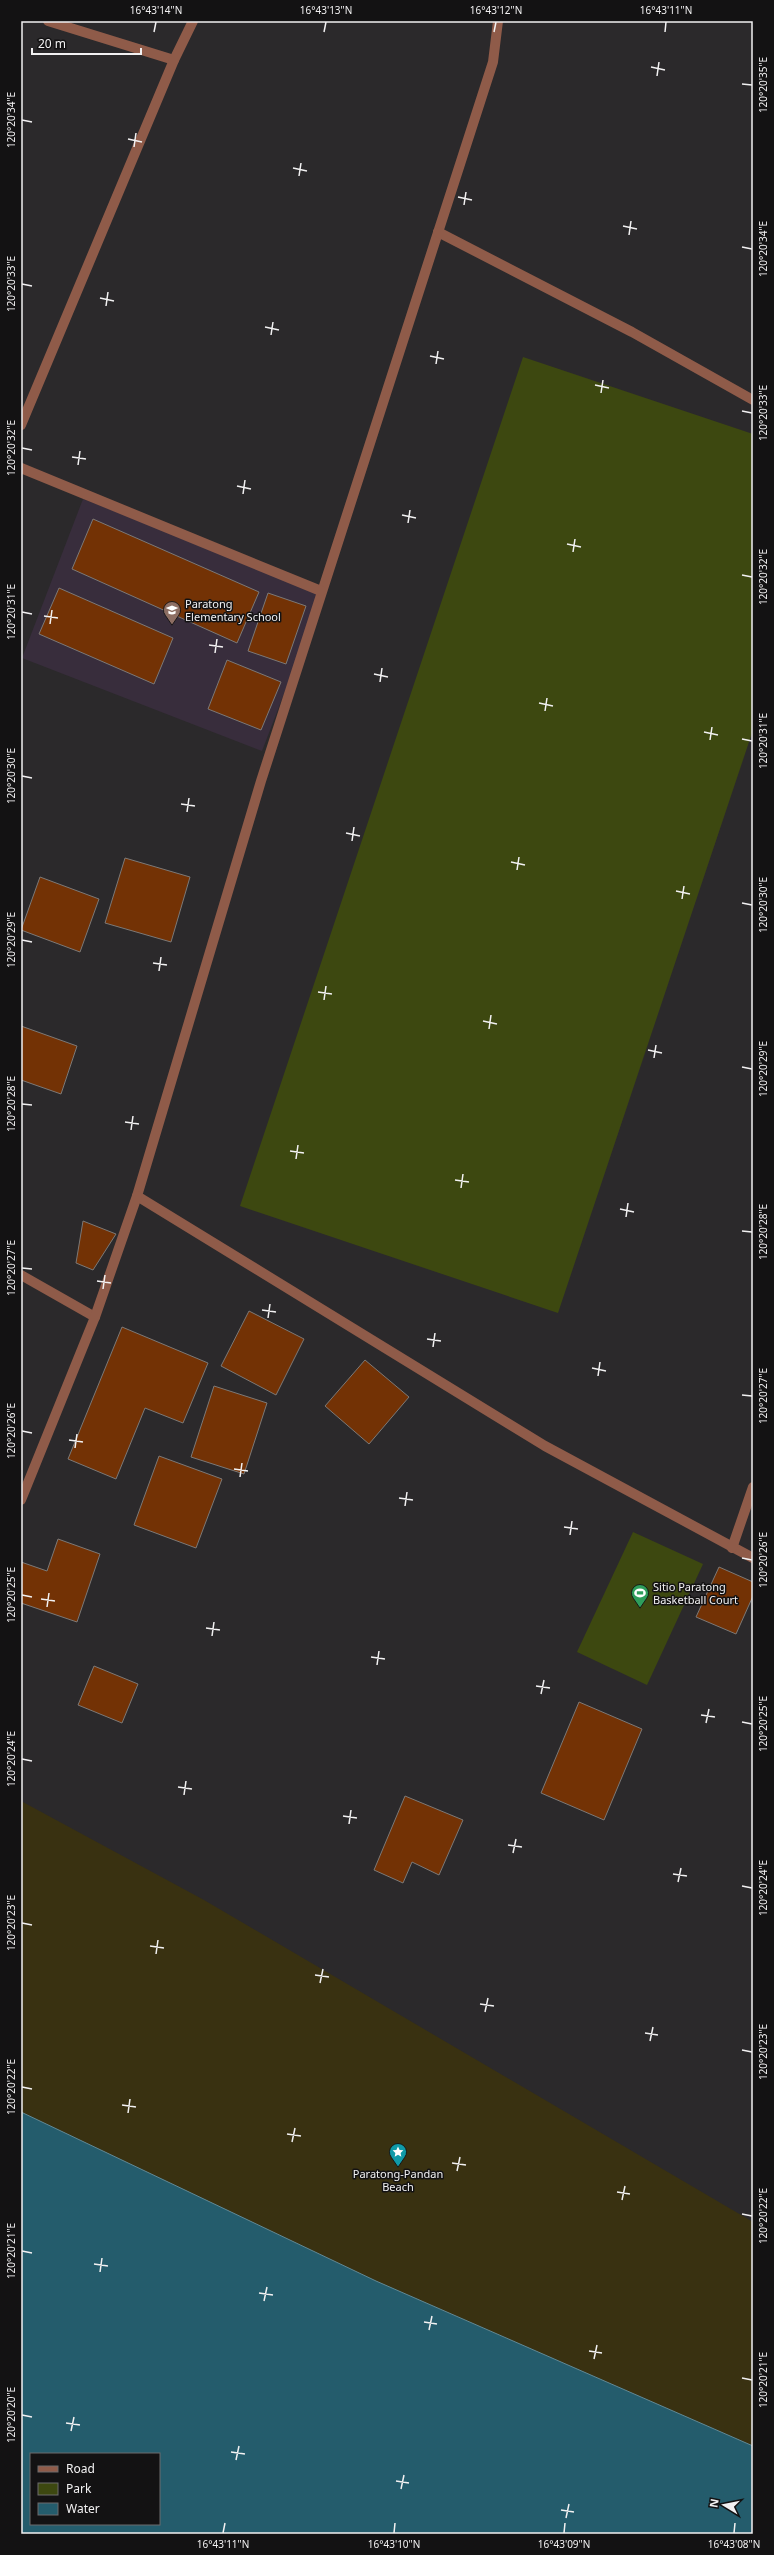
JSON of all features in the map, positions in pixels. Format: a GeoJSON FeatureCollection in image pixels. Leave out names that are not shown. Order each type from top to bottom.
{"type":"FeatureCollection","features":[{"type":"Feature","properties":{"kind":"street"},"geometry":{"type":"LineString","coordinates":[[48,21],[174,60]]}},
{"type":"Feature","properties":{"kind":"street"},"geometry":{"type":"LineString","coordinates":[[21,425],[174,60],[193,21]]}},
{"type":"Feature","properties":{"kind":"street"},"geometry":{"type":"LineString","coordinates":[[21,1500],[95,1317],[137,1196],[261,781],[321,591],[493,62],[498,21]]}},
{"type":"Feature","properties":{"kind":"street"},"geometry":{"type":"LineString","coordinates":[[438,232],[632,332],[753,400]]}},
{"type":"Feature","properties":{"kind":"street"},"geometry":{"type":"LineString","coordinates":[[21,468],[321,591]]}},
{"type":"Feature","properties":{"kind":"street"},"geometry":{"type":"LineString","coordinates":[[137,1196],[545,1446],[753,1558]]}},
{"type":"Feature","properties":{"kind":"street"},"geometry":{"type":"LineString","coordinates":[[21,1275],[95,1317]]}},
{"type":"Feature","properties":{"kind":"street"},"geometry":{"type":"LineString","coordinates":[[732,1548],[753,1487]]}},
{"type":"Feature","properties":{"kind":"shaded area","name":"Paratong Elementary School"},"geometry":{"type":"Polygon","coordinates":[[[83,499],[323,592],[262,751],[22,658],[83,499]]]}},
{"type":"Feature","properties":{"kind":"green space"},"geometry":{"type":"Polygon","coordinates":[[[523,357],[753,434],[753,730],[558,1313],[240,1206],[523,357]]]}},
{"type":"Feature","properties":{"kind":"green space","name":"Sitio Paratong Basketball Court"},"geometry":{"type":"Polygon","coordinates":[[[633,1532],[703,1564],[647,1685],[577,1652],[633,1532]]]}},
{"type":"Feature","properties":{"kind":"sand","name":"Paratong-Pandan Beach"},"geometry":{"type":"Polygon","coordinates":[[[21,1801],[204,1900],[753,2222],[753,2446],[376,2281],[21,2112],[21,1801]]]}},
{"type":"Feature","properties":{"kind":"water"},"geometry":{"type":"Polygon","coordinates":[[[21,2112],[376,2281],[753,2446],[753,2534],[21,2534],[21,2112]]]}},
{"type":"Feature","properties":{"kind":"building"},"geometry":{"type":"Polygon","coordinates":[[[93,519],[259,592],[237,643],[72,569],[93,519]]]}},
{"type":"Feature","properties":{"kind":"building"},"geometry":{"type":"Polygon","coordinates":[[[59,588],[173,638],[154,684],[39,634],[59,588]]]}},
{"type":"Feature","properties":{"kind":"building"},"geometry":{"type":"Polygon","coordinates":[[[268,593],[306,606],[286,664],[248,651],[268,593]]]}},
{"type":"Feature","properties":{"kind":"building"},"geometry":{"type":"Polygon","coordinates":[[[227,660],[281,682],[261,730],[208,709],[227,660]]]}},
{"type":"Feature","properties":{"kind":"building"},"geometry":{"type":"Polygon","coordinates":[[[125,858],[190,877],[171,942],[105,923],[125,858]]]}},
{"type":"Feature","properties":{"kind":"building"},"geometry":{"type":"Polygon","coordinates":[[[40,877],[99,899],[80,952],[21,930],[40,877]]]}},
{"type":"Feature","properties":{"kind":"building"},"geometry":{"type":"Polygon","coordinates":[[[21,1026],[77,1046],[61,1094],[21,1080],[21,1026]]]}},
{"type":"Feature","properties":{"kind":"building"},"geometry":{"type":"Polygon","coordinates":[[[83,1221],[116,1234],[93,1270],[76,1263],[83,1221]]]}},
{"type":"Feature","properties":{"kind":"building"},"geometry":{"type":"Polygon","coordinates":[[[249,1311],[304,1339],[276,1395],[221,1366],[249,1311]]]}},
{"type":"Feature","properties":{"kind":"building"},"geometry":{"type":"Polygon","coordinates":[[[122,1327],[208,1363],[183,1423],[145,1408],[116,1479],[68,1459],[122,1327]]]}},
{"type":"Feature","properties":{"kind":"building"},"geometry":{"type":"Polygon","coordinates":[[[365,1360],[409,1397],[369,1444],[325,1406],[365,1360]]]}},
{"type":"Feature","properties":{"kind":"building"},"geometry":{"type":"Polygon","coordinates":[[[214,1386],[267,1403],[244,1474],[191,1457],[214,1386]]]}},
{"type":"Feature","properties":{"kind":"building"},"geometry":{"type":"Polygon","coordinates":[[[159,1456],[222,1479],[196,1548],[134,1525],[159,1456]]]}},
{"type":"Feature","properties":{"kind":"building"},"geometry":{"type":"Polygon","coordinates":[[[58,1539],[100,1554],[77,1622],[21,1603],[21,1562],[47,1571],[58,1539]]]}},
{"type":"Feature","properties":{"kind":"building"},"geometry":{"type":"Polygon","coordinates":[[[719,1567],[753,1582],[753,1596],[736,1634],[696,1617],[719,1567]]]}},
{"type":"Feature","properties":{"kind":"building"},"geometry":{"type":"Polygon","coordinates":[[[94,1666],[138,1684],[122,1723],[78,1705],[94,1666]]]}},
{"type":"Feature","properties":{"kind":"building"},"geometry":{"type":"Polygon","coordinates":[[[579,1702],[642,1729],[604,1820],[541,1793],[579,1702]]]}},
{"type":"Feature","properties":{"kind":"building"},"geometry":{"type":"Polygon","coordinates":[[[405,1796],[463,1820],[439,1875],[412,1862],[403,1883],[374,1870],[405,1796]]]}},
{"type":"Feature","properties":{"kind":"place","name":"Paratong Elementary School"},"geometry":{"type":"Point","coordinates":[172,625]}},
{"type":"Feature","properties":{"kind":"place","name":"Sitio Paratong Basketball Court"},"geometry":{"type":"Point","coordinates":[640,1608]}},
{"type":"Feature","properties":{"kind":"place","name":"Paratong-Pandan Beach"},"geometry":{"type":"Point","coordinates":[398,2167]}}]}
